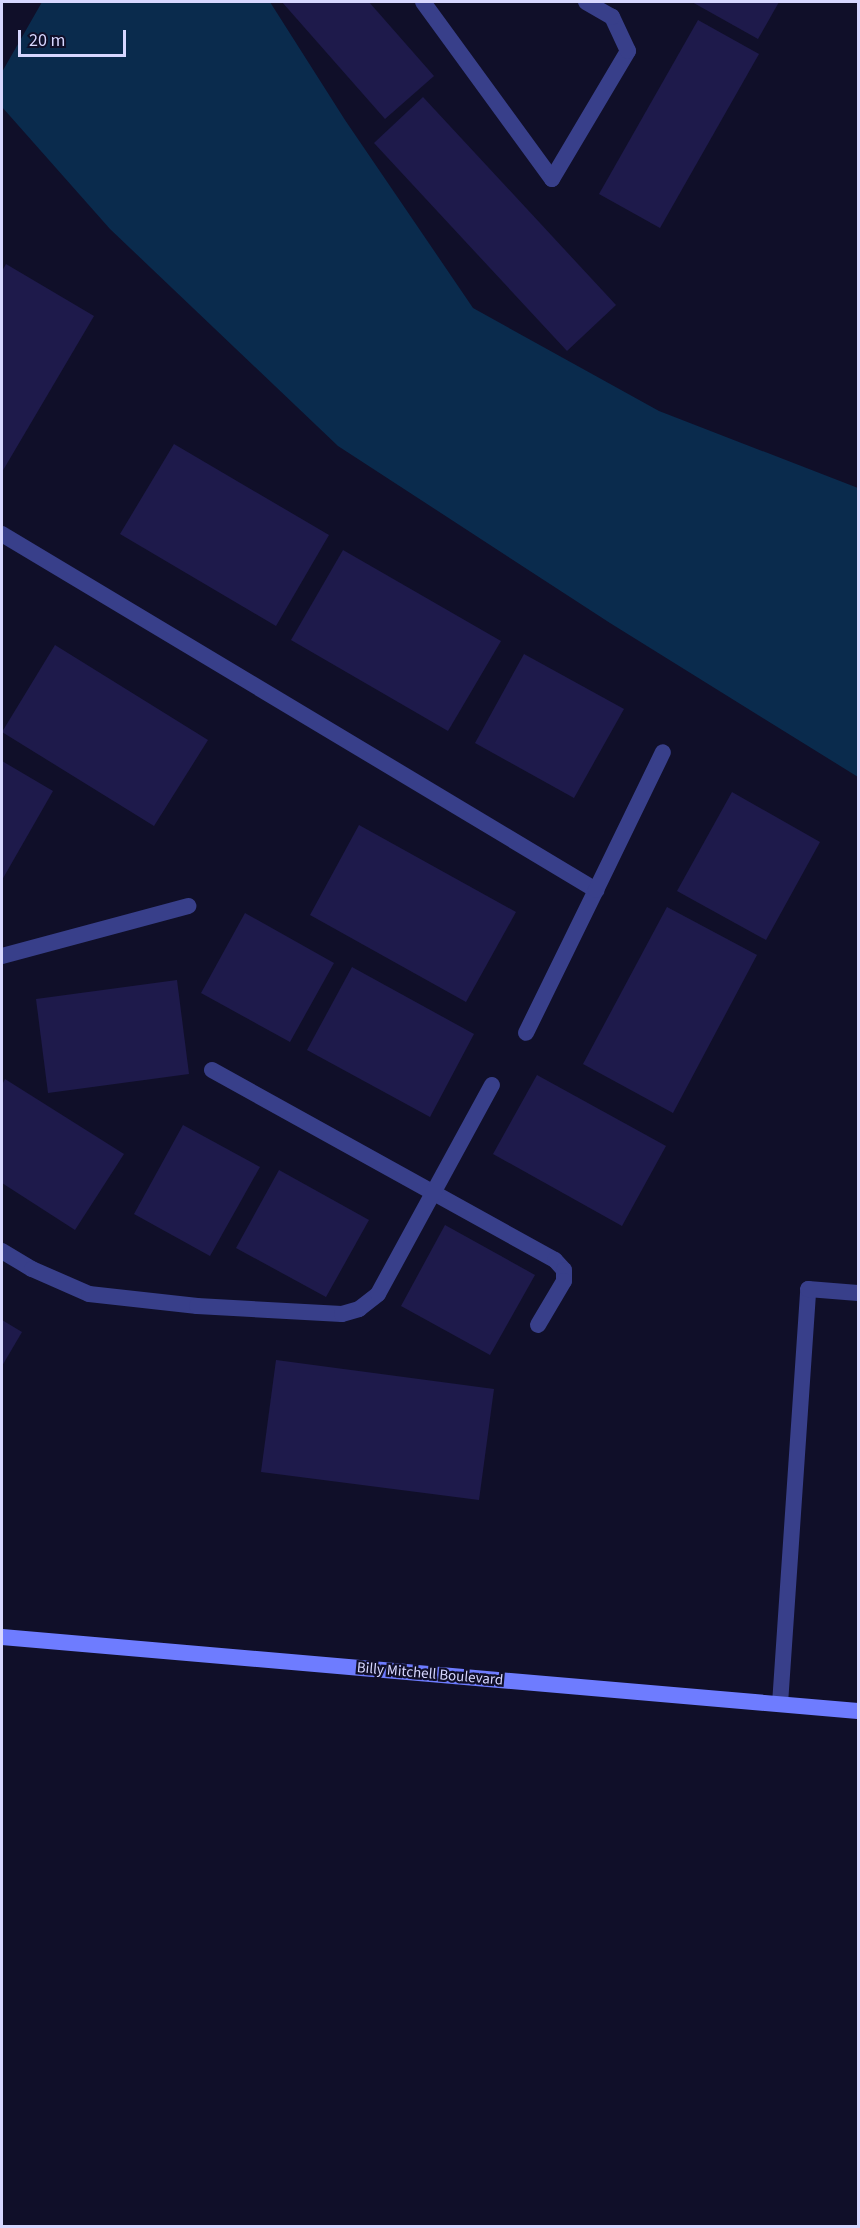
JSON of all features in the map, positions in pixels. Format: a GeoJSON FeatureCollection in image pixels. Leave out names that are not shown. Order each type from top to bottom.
{"type":"FeatureCollection","features":[{"type":"Feature","properties":{"kind":"main road","name":"Billy Mitchell Boulevard"},"geometry":{"type":"LineString","coordinates":[[2,1636],[858,1711]]}},
{"type":"Feature","properties":{"kind":"lane"},"geometry":{"type":"LineString","coordinates":[[423,2],[552,179],[628,51],[612,17],[586,2]]}},
{"type":"Feature","properties":{"kind":"lane"},"geometry":{"type":"LineString","coordinates":[[2,534],[596,890]]}},
{"type":"Feature","properties":{"kind":"lane"},"geometry":{"type":"LineString","coordinates":[[526,1033],[663,752]]}},
{"type":"Feature","properties":{"kind":"lane"},"geometry":{"type":"LineString","coordinates":[[2,956],[188,906]]}},
{"type":"Feature","properties":{"kind":"lane"},"geometry":{"type":"LineString","coordinates":[[212,1070],[545,1253],[564,1270],[564,1281],[538,1325]]}},
{"type":"Feature","properties":{"kind":"lane"},"geometry":{"type":"LineString","coordinates":[[2,1251],[32,1269],[89,1294],[197,1306],[342,1314],[359,1309],[378,1294],[492,1085]]}},
{"type":"Feature","properties":{"kind":"lane"},"geometry":{"type":"LineString","coordinates":[[780,1704],[808,1289],[858,1293]]}},
{"type":"Feature","properties":{"kind":"water"},"geometry":{"type":"Polygon","coordinates":[[[42,2],[270,2],[345,120],[473,308],[659,411],[858,488],[858,777],[610,623],[338,446],[110,229],[2,107],[2,72],[42,2]]]}},
{"type":"Feature","properties":{"kind":"building"},"geometry":{"type":"Polygon","coordinates":[[[282,2],[369,2],[434,76],[385,119],[282,2]]]}},
{"type":"Feature","properties":{"kind":"building"},"geometry":{"type":"Polygon","coordinates":[[[692,2],[779,2],[758,39],[692,2]]]}},
{"type":"Feature","properties":{"kind":"building"},"geometry":{"type":"Polygon","coordinates":[[[698,20],[759,54],[660,228],[599,194],[698,20]]]}},
{"type":"Feature","properties":{"kind":"building"},"geometry":{"type":"Polygon","coordinates":[[[423,97],[616,305],[567,351],[374,143],[423,97]]]}},
{"type":"Feature","properties":{"kind":"building"},"geometry":{"type":"Polygon","coordinates":[[[6,264],[94,316],[2,472],[2,271],[6,264]]]}},
{"type":"Feature","properties":{"kind":"building"},"geometry":{"type":"Polygon","coordinates":[[[174,444],[329,535],[276,626],[120,534],[174,444]]]}},
{"type":"Feature","properties":{"kind":"building"},"geometry":{"type":"Polygon","coordinates":[[[343,550],[501,641],[448,731],[291,640],[343,550]]]}},
{"type":"Feature","properties":{"kind":"building"},"geometry":{"type":"Polygon","coordinates":[[[55,645],[208,740],[154,826],[2,732],[55,645]]]}},
{"type":"Feature","properties":{"kind":"building"},"geometry":{"type":"Polygon","coordinates":[[[524,654],[624,709],[574,798],[475,743],[524,654]]]}},
{"type":"Feature","properties":{"kind":"building"},"geometry":{"type":"Polygon","coordinates":[[[2,761],[53,791],[2,880],[2,761]]]}},
{"type":"Feature","properties":{"kind":"building"},"geometry":{"type":"Polygon","coordinates":[[[732,792],[820,842],[766,940],[677,891],[732,792]]]}},
{"type":"Feature","properties":{"kind":"building"},"geometry":{"type":"Polygon","coordinates":[[[359,825],[516,912],[466,1002],[310,915],[359,825]]]}},
{"type":"Feature","properties":{"kind":"building"},"geometry":{"type":"Polygon","coordinates":[[[667,907],[757,955],[673,1113],[583,1064],[667,907]]]}},
{"type":"Feature","properties":{"kind":"building"},"geometry":{"type":"Polygon","coordinates":[[[245,913],[334,963],[290,1042],[201,993],[245,913]]]}},
{"type":"Feature","properties":{"kind":"building"},"geometry":{"type":"Polygon","coordinates":[[[352,967],[474,1034],[430,1117],[307,1050],[352,967]]]}},
{"type":"Feature","properties":{"kind":"building"},"geometry":{"type":"Polygon","coordinates":[[[177,980],[189,1074],[48,1093],[36,999],[177,980]]]}},
{"type":"Feature","properties":{"kind":"building"},"geometry":{"type":"Polygon","coordinates":[[[537,1075],[666,1146],[622,1226],[493,1154],[537,1075]]]}},
{"type":"Feature","properties":{"kind":"building"},"geometry":{"type":"Polygon","coordinates":[[[5,1079],[124,1154],[75,1230],[2,1183],[2,1085],[5,1079]]]}},
{"type":"Feature","properties":{"kind":"building"},"geometry":{"type":"Polygon","coordinates":[[[183,1125],[260,1167],[210,1256],[134,1214],[183,1125]]]}},
{"type":"Feature","properties":{"kind":"building"},"geometry":{"type":"Polygon","coordinates":[[[279,1170],[369,1220],[326,1297],[236,1248],[279,1170]]]}},
{"type":"Feature","properties":{"kind":"building"},"geometry":{"type":"Polygon","coordinates":[[[445,1225],[535,1275],[490,1355],[401,1306],[445,1225]]]}},
{"type":"Feature","properties":{"kind":"building"},"geometry":{"type":"Polygon","coordinates":[[[2,1320],[22,1332],[2,1366],[2,1320]]]}},
{"type":"Feature","properties":{"kind":"building"},"geometry":{"type":"Polygon","coordinates":[[[276,1360],[494,1389],[479,1500],[261,1472],[276,1360]]]}}]}
